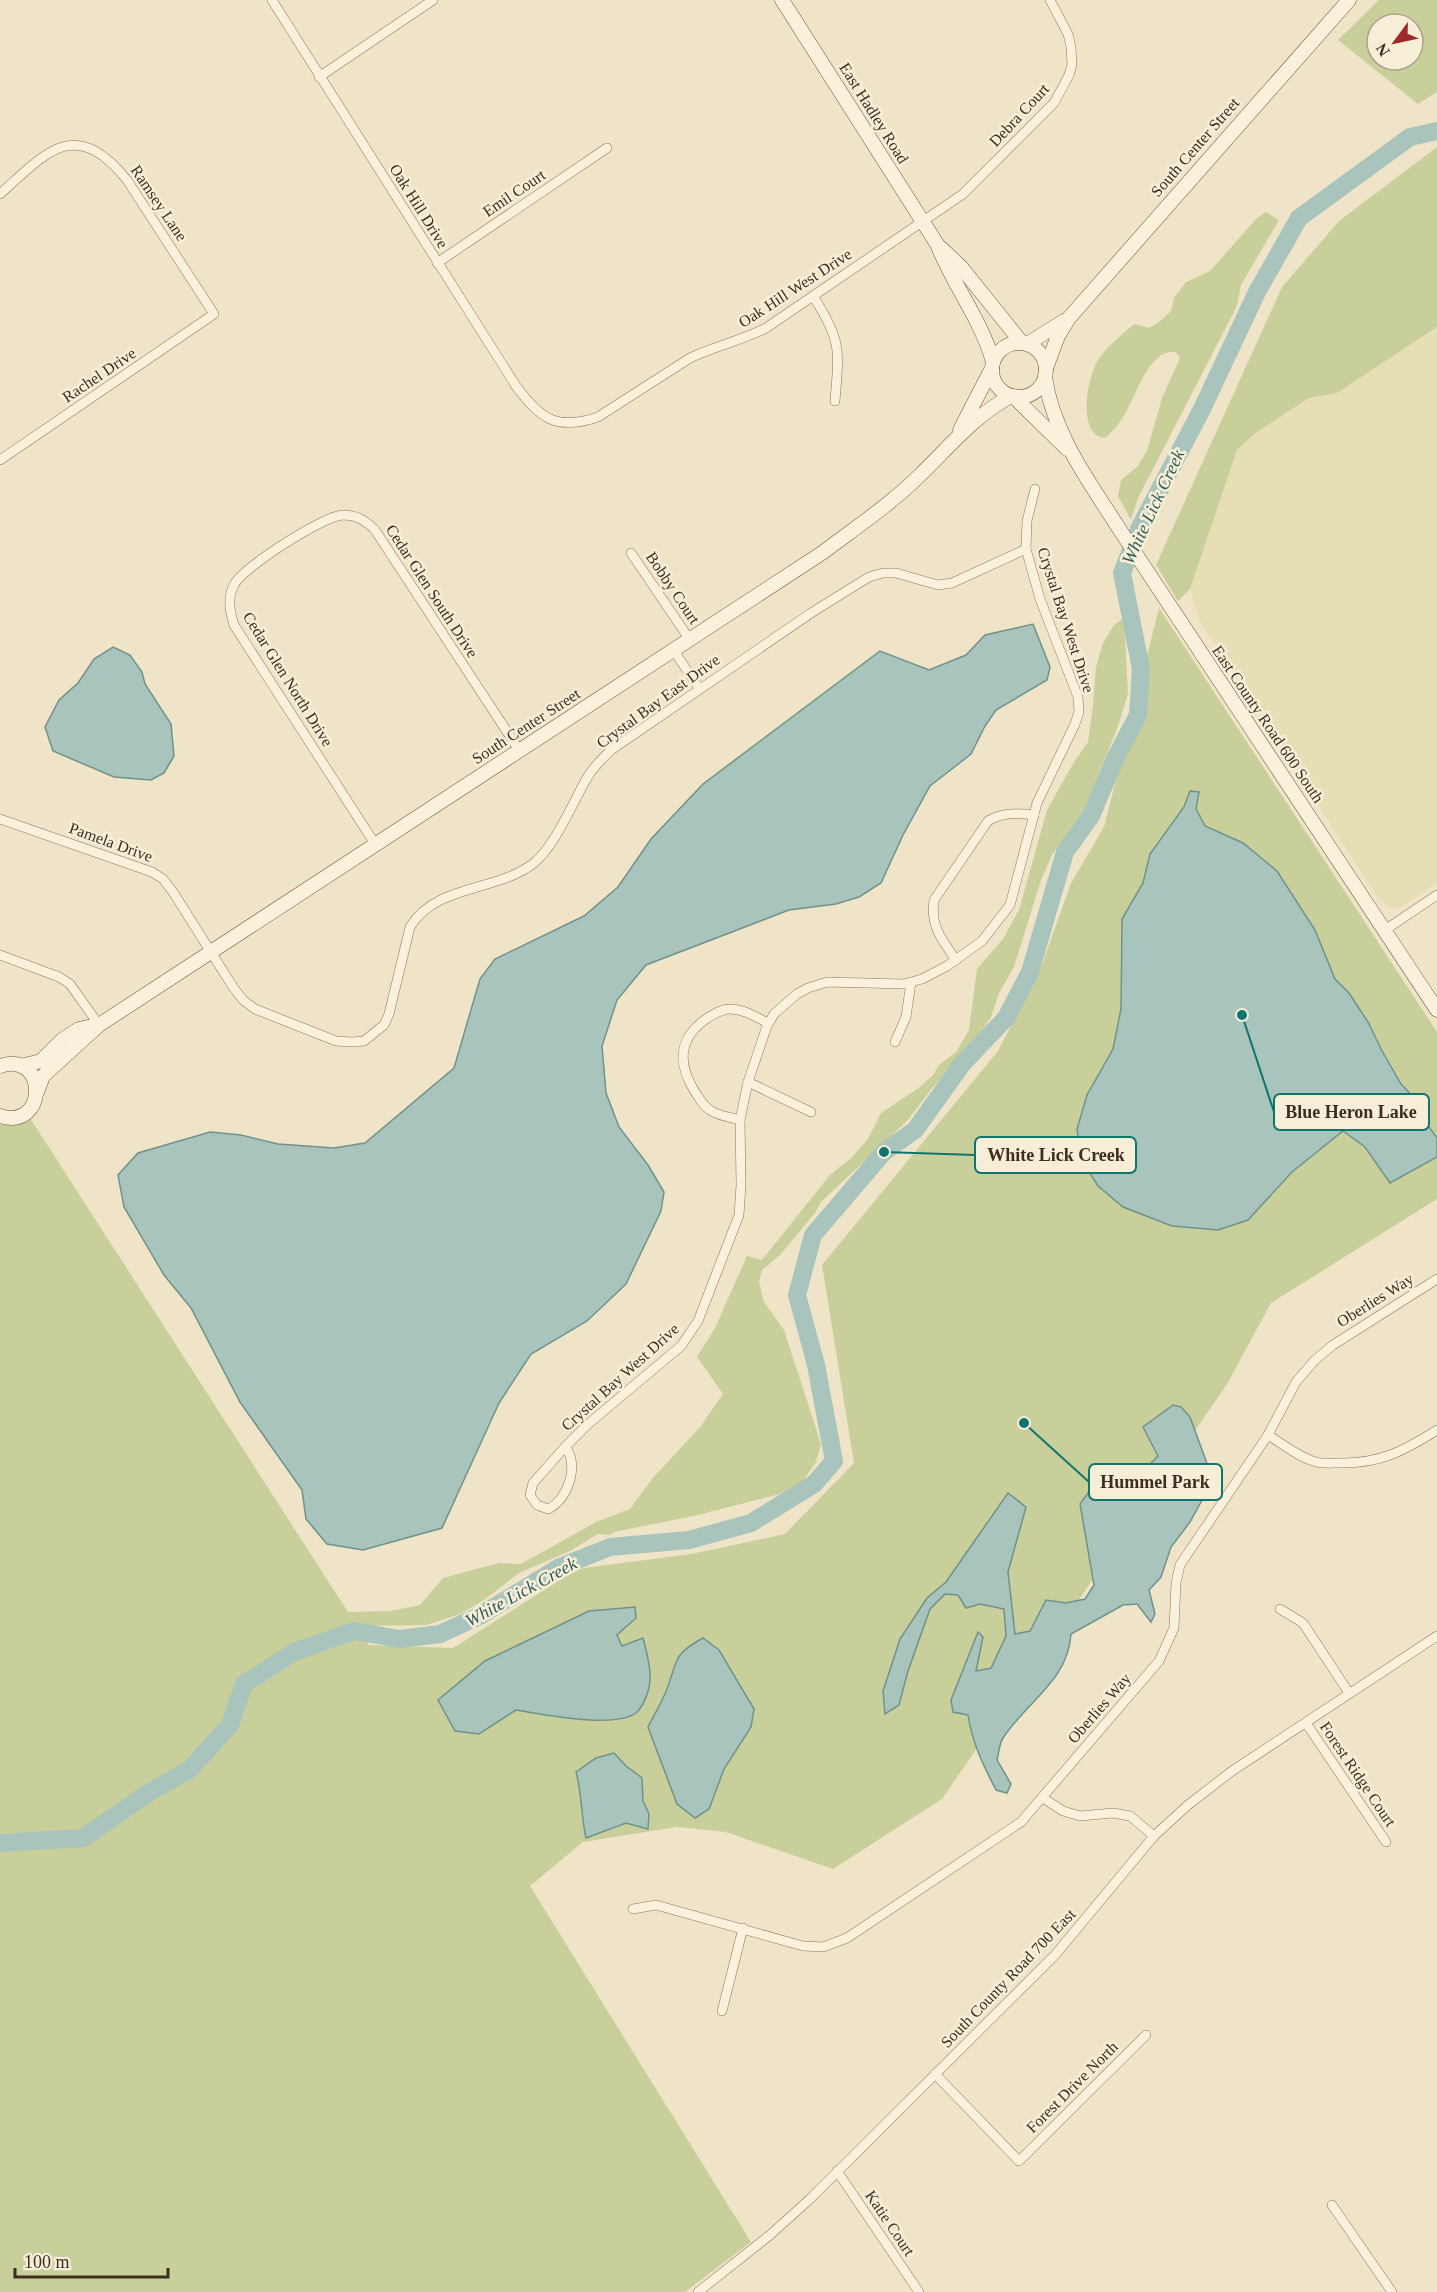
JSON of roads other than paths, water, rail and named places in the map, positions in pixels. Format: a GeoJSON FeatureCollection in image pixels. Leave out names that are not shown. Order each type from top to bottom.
{"type":"FeatureCollection","features":[{"type":"Feature","properties":{"kind":"main road","name":"East Hadley Road"},"geometry":{"type":"LineString","coordinates":[[782,0],[937,244],[951,276],[980,326],[992,365]]}},
{"type":"Feature","properties":{"kind":"main road","name":"South Center Street"},"geometry":{"type":"LineString","coordinates":[[1046,373],[1058,336],[1069,318],[1349,0]]}},
{"type":"Feature","properties":{"kind":"main road","name":"East Hadley Road"},"geometry":{"type":"LineString","coordinates":[[937,244],[961,267],[1024,343]]}},
{"type":"Feature","properties":{"kind":"main road","name":"South Center Street"},"geometry":{"type":"LineString","coordinates":[[1024,343],[1069,318]]}},
{"type":"Feature","properties":{"kind":"main road"},"geometry":{"type":"LineString","coordinates":[[1024,343],[1041,353],[1046,373],[1040,387],[1031,394],[1012,396],[1003,392],[997,385],[992,365],[995,356],[1004,347],[1024,343]]}},
{"type":"Feature","properties":{"kind":"main road","name":"South Center Street"},"geometry":{"type":"LineString","coordinates":[[957,436],[992,365]]}},
{"type":"Feature","properties":{"kind":"main road","name":"East County Road 600 South"},"geometry":{"type":"LineString","coordinates":[[1046,373],[1051,405],[1073,455],[1118,527],[1437,1010]]}},
{"type":"Feature","properties":{"kind":"main road","name":"South Center Street"},"geometry":{"type":"LineString","coordinates":[[1,1117],[11,1118],[26,1112],[35,1100],[43,1076],[99,1024],[822,553],[880,510],[987,410],[1012,396]]}},
{"type":"Feature","properties":{"kind":"main road","name":"East County Road 600 South"},"geometry":{"type":"LineString","coordinates":[[1012,396],[1073,455]]}},
{"type":"Feature","properties":{"kind":"main road","name":"South Center Street"},"geometry":{"type":"LineString","coordinates":[[12,1065],[42,1060],[62,1040],[79,1029],[99,1024]]}},
{"type":"Feature","properties":{"kind":"main road"},"geometry":{"type":"LineString","coordinates":[[12,1065],[33,1077],[37,1092]]}},
{"type":"Feature","properties":{"kind":"street","name":"Oak Hill Drive"},"geometry":{"type":"LineString","coordinates":[[272,0],[437,263],[530,405],[551,420]]}},
{"type":"Feature","properties":{"kind":"street"},"geometry":{"type":"LineString","coordinates":[[319,76],[433,0]]}},
{"type":"Feature","properties":{"kind":"street","name":"Debra Court"},"geometry":{"type":"LineString","coordinates":[[922,222],[973,186],[1062,92],[1071,65],[1071,47],[1060,15],[1050,0]]}},
{"type":"Feature","properties":{"kind":"street","name":"Ramsey Lane"},"geometry":{"type":"LineString","coordinates":[[0,194],[46,154],[62,146],[76,144],[97,151],[112,162],[127,180],[214,314]]}},
{"type":"Feature","properties":{"kind":"street","name":"Emil Court"},"geometry":{"type":"LineString","coordinates":[[437,263],[608,148]]}},
{"type":"Feature","properties":{"kind":"street","name":"Oak Hill West Drive"},"geometry":{"type":"LineString","coordinates":[[551,420],[566,424],[582,423],[598,417],[690,358],[753,335],[922,222]]}},
{"type":"Feature","properties":{"kind":"street"},"geometry":{"type":"LineString","coordinates":[[813,296],[836,335],[839,354],[835,401]]}},
{"type":"Feature","properties":{"kind":"street","name":"Rachel Drive"},"geometry":{"type":"LineString","coordinates":[[0,460],[214,314]]}},
{"type":"Feature","properties":{"kind":"street","name":"Crystal Bay West Drive"},"geometry":{"type":"LineString","coordinates":[[566,1447],[572,1458],[572,1467],[563,1496],[556,1506],[548,1509],[537,1504],[530,1495],[533,1483],[566,1447],[587,1425],[681,1346],[691,1334],[739,1215],[740,1120],[748,1082],[768,1023],[784,1005],[798,994],[826,982],[904,984],[922,979],[956,960],[982,941],[1010,904],[1037,803],[1079,712],[1078,698],[1040,599],[1026,549],[1027,521],[1035,489]]}},
{"type":"Feature","properties":{"kind":"street","name":"Cedar Glen South Drive"},"geometry":{"type":"LineString","coordinates":[[288,543],[321,521],[332,517],[344,515],[364,520],[375,530],[519,750]]}},
{"type":"Feature","properties":{"kind":"street","name":"Cedar Glen North Drive"},"geometry":{"type":"LineString","coordinates":[[288,543],[239,576],[232,587],[230,612],[242,639],[375,844]]}},
{"type":"Feature","properties":{"kind":"street","name":"Crystal Bay East Drive"},"geometry":{"type":"LineString","coordinates":[[211,951],[243,1000],[255,1009],[336,1041],[364,1041],[384,1025],[389,1014],[410,927],[416,917],[438,901],[518,873],[536,861],[542,855],[589,775],[611,750],[699,688],[869,577],[883,573],[896,573],[938,585],[952,582],[1026,549]]}},
{"type":"Feature","properties":{"kind":"street","name":"Bobby Court"},"geometry":{"type":"LineString","coordinates":[[632,552],[690,640]]}},
{"type":"Feature","properties":{"kind":"street"},"geometry":{"type":"LineString","coordinates":[[674,651],[699,688]]}},
{"type":"Feature","properties":{"kind":"street"},"geometry":{"type":"LineString","coordinates":[[956,960],[935,929],[932,911],[934,900],[988,821],[1000,815],[1020,813],[1034,815]]}},
{"type":"Feature","properties":{"kind":"street","name":"Pamela Drive"},"geometry":{"type":"LineString","coordinates":[[0,819],[152,872],[169,886],[211,951]]}},
{"type":"Feature","properties":{"kind":"street"},"geometry":{"type":"LineString","coordinates":[[1385,930],[1437,895]]}},
{"type":"Feature","properties":{"kind":"street"},"geometry":{"type":"LineString","coordinates":[[0,955],[59,977],[70,984],[99,1024]]}},
{"type":"Feature","properties":{"kind":"street"},"geometry":{"type":"LineString","coordinates":[[895,1042],[906,1017],[911,982]]}},
{"type":"Feature","properties":{"kind":"street"},"geometry":{"type":"LineString","coordinates":[[740,1120],[717,1114],[703,1104],[685,1073],[682,1057],[686,1042],[702,1022],[725,1009],[741,1010],[768,1023]]}},
{"type":"Feature","properties":{"kind":"street"},"geometry":{"type":"LineString","coordinates":[[0,1058],[12,1065]]}},
{"type":"Feature","properties":{"kind":"street"},"geometry":{"type":"LineString","coordinates":[[748,1082],[811,1112]]}},
{"type":"Feature","properties":{"kind":"street","name":"Oberlies Way"},"geometry":{"type":"LineString","coordinates":[[633,1909],[656,1905],[803,1947],[824,1947],[847,1938],[1021,1822],[1159,1661],[1174,1628],[1176,1583],[1180,1565],[1268,1435],[1296,1382],[1315,1360],[1333,1345],[1437,1279]]}},
{"type":"Feature","properties":{"kind":"street"},"geometry":{"type":"LineString","coordinates":[[1268,1435],[1303,1457],[1318,1463],[1343,1463],[1386,1458],[1437,1430]]}},
{"type":"Feature","properties":{"kind":"street"},"geometry":{"type":"LineString","coordinates":[[1280,1609],[1303,1623],[1349,1693]]}},
{"type":"Feature","properties":{"kind":"street","name":"South County Road 700 East"},"geometry":{"type":"LineString","coordinates":[[698,2292],[770,2235],[1055,1955],[1154,1836],[1212,1785],[1437,1636]]}},
{"type":"Feature","properties":{"kind":"street","name":"Forest Ridge Court"},"geometry":{"type":"LineString","coordinates":[[1306,1723],[1386,1842]]}},
{"type":"Feature","properties":{"kind":"street"},"geometry":{"type":"LineString","coordinates":[[1042,1798],[1063,1812],[1080,1816],[1113,1813],[1130,1816],[1154,1836]]}},
{"type":"Feature","properties":{"kind":"street"},"geometry":{"type":"LineString","coordinates":[[722,2011],[743,1928]]}},
{"type":"Feature","properties":{"kind":"street","name":"Forest Drive North"},"geometry":{"type":"LineString","coordinates":[[935,2074],[1019,2161],[1146,2035]]}},
{"type":"Feature","properties":{"kind":"street","name":"Katie Court"},"geometry":{"type":"LineString","coordinates":[[837,2171],[919,2292]]}},
{"type":"Feature","properties":{"kind":"street"},"geometry":{"type":"LineString","coordinates":[[1332,2205],[1392,2292]]}},
{"type":"Feature","properties":{"kind":"water"},"geometry":{"type":"Polygon","coordinates":[[[1033,624],[1050,667],[1047,680],[996,710],[971,754],[930,786],[903,835],[881,883],[859,897],[836,904],[789,910],[646,965],[617,1000],[602,1046],[606,1093],[619,1127],[648,1165],[664,1192],[661,1211],[626,1284],[587,1321],[531,1354],[499,1403],[442,1528],[363,1550],[327,1544],[306,1519],[302,1490],[240,1402],[191,1308],[164,1275],[124,1207],[118,1175],[138,1153],[210,1132],[241,1135],[278,1144],[334,1148],[365,1143],[454,1068],[480,979],[495,959],[584,916],[618,887],[651,839],[703,784],[880,651],[929,670],[966,655],[985,635],[1033,624]]]}},
{"type":"Feature","properties":{"kind":"water"},"geometry":{"type":"Polygon","coordinates":[[[113,647],[130,655],[142,672],[145,684],[171,724],[174,756],[164,773],[151,780],[114,777],[53,751],[45,727],[59,700],[78,683],[94,659],[113,647]]]}},
{"type":"Feature","properties":{"kind":"water"},"geometry":{"type":"Polygon","coordinates":[[[1190,791],[1199,792],[1196,809],[1205,826],[1243,843],[1277,871],[1315,930],[1335,979],[1349,993],[1368,1022],[1401,1084],[1418,1102],[1426,1123],[1437,1138],[1437,1157],[1390,1183],[1365,1147],[1343,1131],[1292,1172],[1248,1220],[1218,1230],[1172,1226],[1123,1207],[1098,1186],[1082,1161],[1077,1129],[1087,1095],[1113,1049],[1121,1009],[1122,919],[1143,883],[1150,854],[1184,807],[1190,791]]]}},
{"type":"Feature","properties":{"kind":"water"},"geometry":{"type":"Polygon","coordinates":[[[1173,1405],[1181,1407],[1190,1417],[1213,1480],[1190,1522],[1171,1547],[1161,1577],[1149,1590],[1155,1614],[1151,1622],[1137,1604],[1123,1605],[1071,1634],[1068,1650],[1054,1678],[1002,1740],[997,1760],[1011,1784],[1007,1793],[996,1790],[972,1735],[968,1715],[953,1712],[951,1700],[978,1632],[983,1637],[976,1671],[991,1668],[1006,1636],[1004,1609],[980,1604],[966,1608],[958,1595],[945,1594],[930,1609],[908,1671],[899,1705],[885,1714],[883,1691],[900,1639],[927,1598],[946,1582],[1008,1493],[1026,1507],[1008,1572],[1015,1634],[1030,1631],[1046,1600],[1066,1603],[1085,1599],[1094,1585],[1080,1504],[1088,1493],[1116,1498],[1158,1456],[1143,1427],[1173,1405]]]}},
{"type":"Feature","properties":{"kind":"water"},"geometry":{"type":"Polygon","coordinates":[[[635,1607],[636,1618],[617,1635],[622,1646],[643,1638],[647,1653],[649,1688],[644,1702],[636,1713],[626,1718],[595,1720],[516,1710],[479,1734],[455,1731],[438,1700],[485,1661],[589,1611],[635,1607]]]}},
{"type":"Feature","properties":{"kind":"water"},"geometry":{"type":"Polygon","coordinates":[[[703,1638],[719,1650],[754,1709],[751,1727],[724,1769],[709,1809],[695,1818],[677,1804],[648,1727],[665,1694],[681,1654],[703,1638]]]}},
{"type":"Feature","properties":{"kind":"water"},"geometry":{"type":"Polygon","coordinates":[[[614,1753],[642,1778],[643,1801],[649,1814],[648,1829],[626,1823],[586,1838],[576,1772],[596,1758],[614,1753]]]}},
{"type":"Feature","properties":{"kind":"waterway","name":"White Lick Creek"},"geometry":{"type":"LineString","coordinates":[[0,1843],[83,1838],[150,1792],[189,1770],[230,1725],[244,1684],[294,1652],[354,1631],[400,1639],[440,1634],[481,1615],[560,1567],[610,1547],[689,1540],[751,1523],[814,1484],[834,1461],[816,1365],[797,1295],[813,1235],[884,1152],[915,1130],[963,1063],[1006,1018],[1030,972],[1065,852],[1091,816],[1116,757],[1138,715],[1141,669],[1122,573],[1140,527],[1202,409],[1257,292],[1299,218],[1410,137],[1437,131]]}},
{"type":"Feature","properties":{"kind":"place","name":"Blue Heron Lake"},"geometry":{"type":"Point","coordinates":[1242,1015]}},
{"type":"Feature","properties":{"kind":"place","name":"White Lick Creek"},"geometry":{"type":"Point","coordinates":[884,1152]}},
{"type":"Feature","properties":{"kind":"place","name":"Hummel Park"},"geometry":{"type":"Point","coordinates":[1024,1423]}}]}
